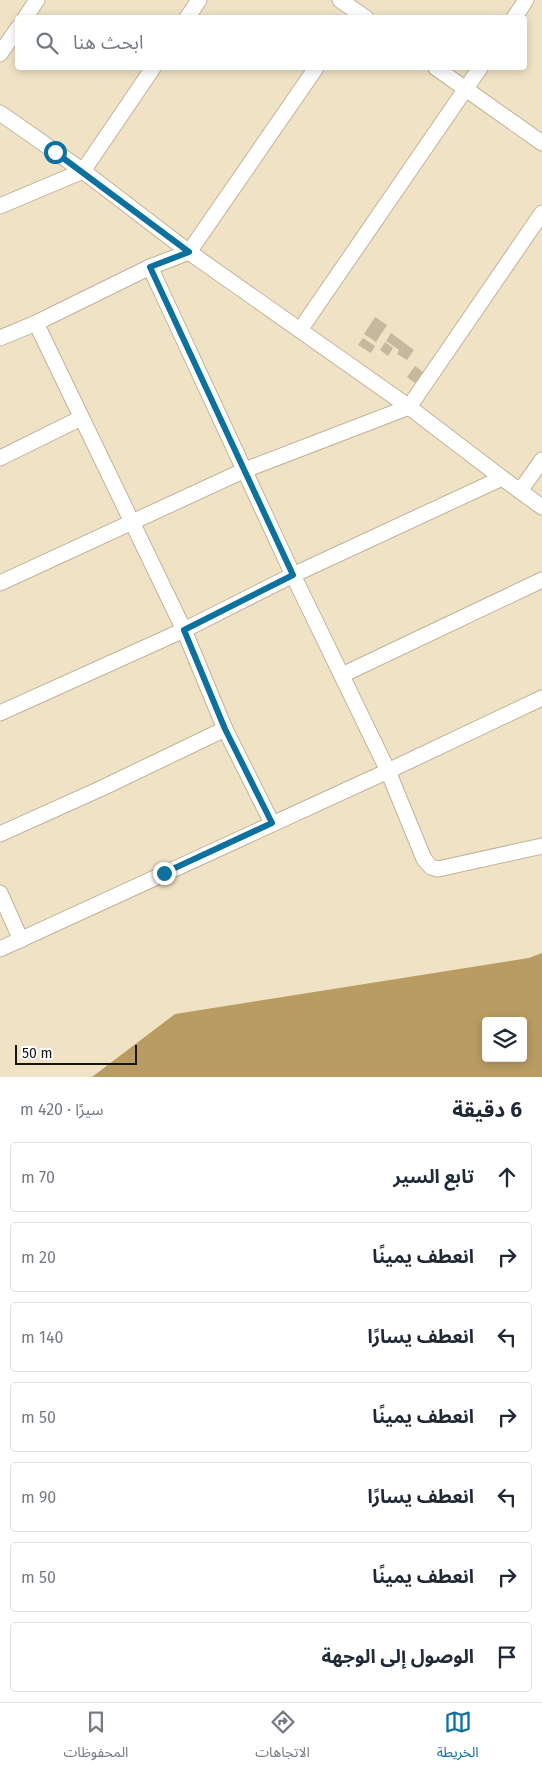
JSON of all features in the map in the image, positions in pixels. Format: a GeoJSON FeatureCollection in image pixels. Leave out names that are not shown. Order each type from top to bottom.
{"type":"FeatureCollection","features":[{"type":"Feature","properties":{"kind":"street"},"geometry":{"type":"LineString","coordinates":[[27,15],[36,0]]}},
{"type":"Feature","properties":{"kind":"street"},"geometry":{"type":"LineString","coordinates":[[189,15],[199,0]]}},
{"type":"Feature","properties":{"kind":"street"},"geometry":{"type":"LineString","coordinates":[[340,0],[359,11]]}},
{"type":"Feature","properties":{"kind":"street"},"geometry":{"type":"LineString","coordinates":[[516,15],[526,0]]}},
{"type":"Feature","properties":{"kind":"street"},"geometry":{"type":"LineString","coordinates":[[0,54],[15,32]]}},
{"type":"Feature","properties":{"kind":"street"},"geometry":{"type":"LineString","coordinates":[[0,206],[83,171],[152,70]]}},
{"type":"Feature","properties":{"kind":"street"},"geometry":{"type":"LineString","coordinates":[[0,338],[150,267],[189,252],[315,70]]}},
{"type":"Feature","properties":{"kind":"street"},"geometry":{"type":"LineString","coordinates":[[439,70],[542,143]]}},
{"type":"Feature","properties":{"kind":"street"},"geometry":{"type":"LineString","coordinates":[[300,330],[479,70]]}},
{"type":"Feature","properties":{"kind":"street"},"geometry":{"type":"LineString","coordinates":[[0,113],[83,171],[189,252],[409,407],[542,507]]}},
{"type":"Feature","properties":{"kind":"street"},"geometry":{"type":"LineString","coordinates":[[0,583],[245,470],[409,407],[542,213]]}},
{"type":"Feature","properties":{"kind":"street"},"geometry":{"type":"LineString","coordinates":[[150,267],[293,575],[388,771],[424,859],[431,867],[438,869],[542,846]]}},
{"type":"Feature","properties":{"kind":"street"},"geometry":{"type":"LineString","coordinates":[[36,322],[184,630],[225,729],[272,823]]}},
{"type":"Feature","properties":{"kind":"street"},"geometry":{"type":"LineString","coordinates":[[0,458],[81,418]]}},
{"type":"Feature","properties":{"kind":"street"},"geometry":{"type":"LineString","coordinates":[[520,491],[542,460]]}},
{"type":"Feature","properties":{"kind":"street"},"geometry":{"type":"LineString","coordinates":[[0,713],[184,630],[293,575],[502,478]]}},
{"type":"Feature","properties":{"kind":"street"},"geometry":{"type":"LineString","coordinates":[[342,675],[542,580]]}},
{"type":"Feature","properties":{"kind":"street"},"geometry":{"type":"LineString","coordinates":[[0,949],[388,771],[542,698]]}},
{"type":"Feature","properties":{"kind":"street"},"geometry":{"type":"LineString","coordinates":[[0,834],[100,789],[225,729]]}},
{"type":"Feature","properties":{"kind":"street"},"geometry":{"type":"LineString","coordinates":[[0,893],[21,940]]}},
{"type":"Feature","properties":{"kind":"shaded area"},"geometry":{"type":"Polygon","coordinates":[[[542,953],[542,1077],[92,1077],[175,1014],[529,958],[542,953]]]}},
{"type":"Feature","properties":{"kind":"building"},"geometry":{"type":"Polygon","coordinates":[[[375,317],[387,325],[376,342],[364,334],[375,317]]]}},
{"type":"Feature","properties":{"kind":"building"},"geometry":{"type":"Polygon","coordinates":[[[391,333],[414,350],[407,360],[397,354],[399,350],[386,341],[391,333]]]}},
{"type":"Feature","properties":{"kind":"building"},"geometry":{"type":"Polygon","coordinates":[[[363,338],[375,346],[371,353],[358,345],[363,338]]]}},
{"type":"Feature","properties":{"kind":"building"},"geometry":{"type":"Polygon","coordinates":[[[385,342],[393,348],[388,356],[380,350],[385,342]]]}},
{"type":"Feature","properties":{"kind":"building"},"geometry":{"type":"Polygon","coordinates":[[[415,366],[423,372],[415,383],[407,377],[415,366]]]}},
{"type":"Feature","properties":{"kind":"route"},"geometry":{"type":"LineString","coordinates":[[55,152],[83,171],[189,252],[150,267],[293,575],[184,630],[225,729],[272,823],[164,873]]}}]}
